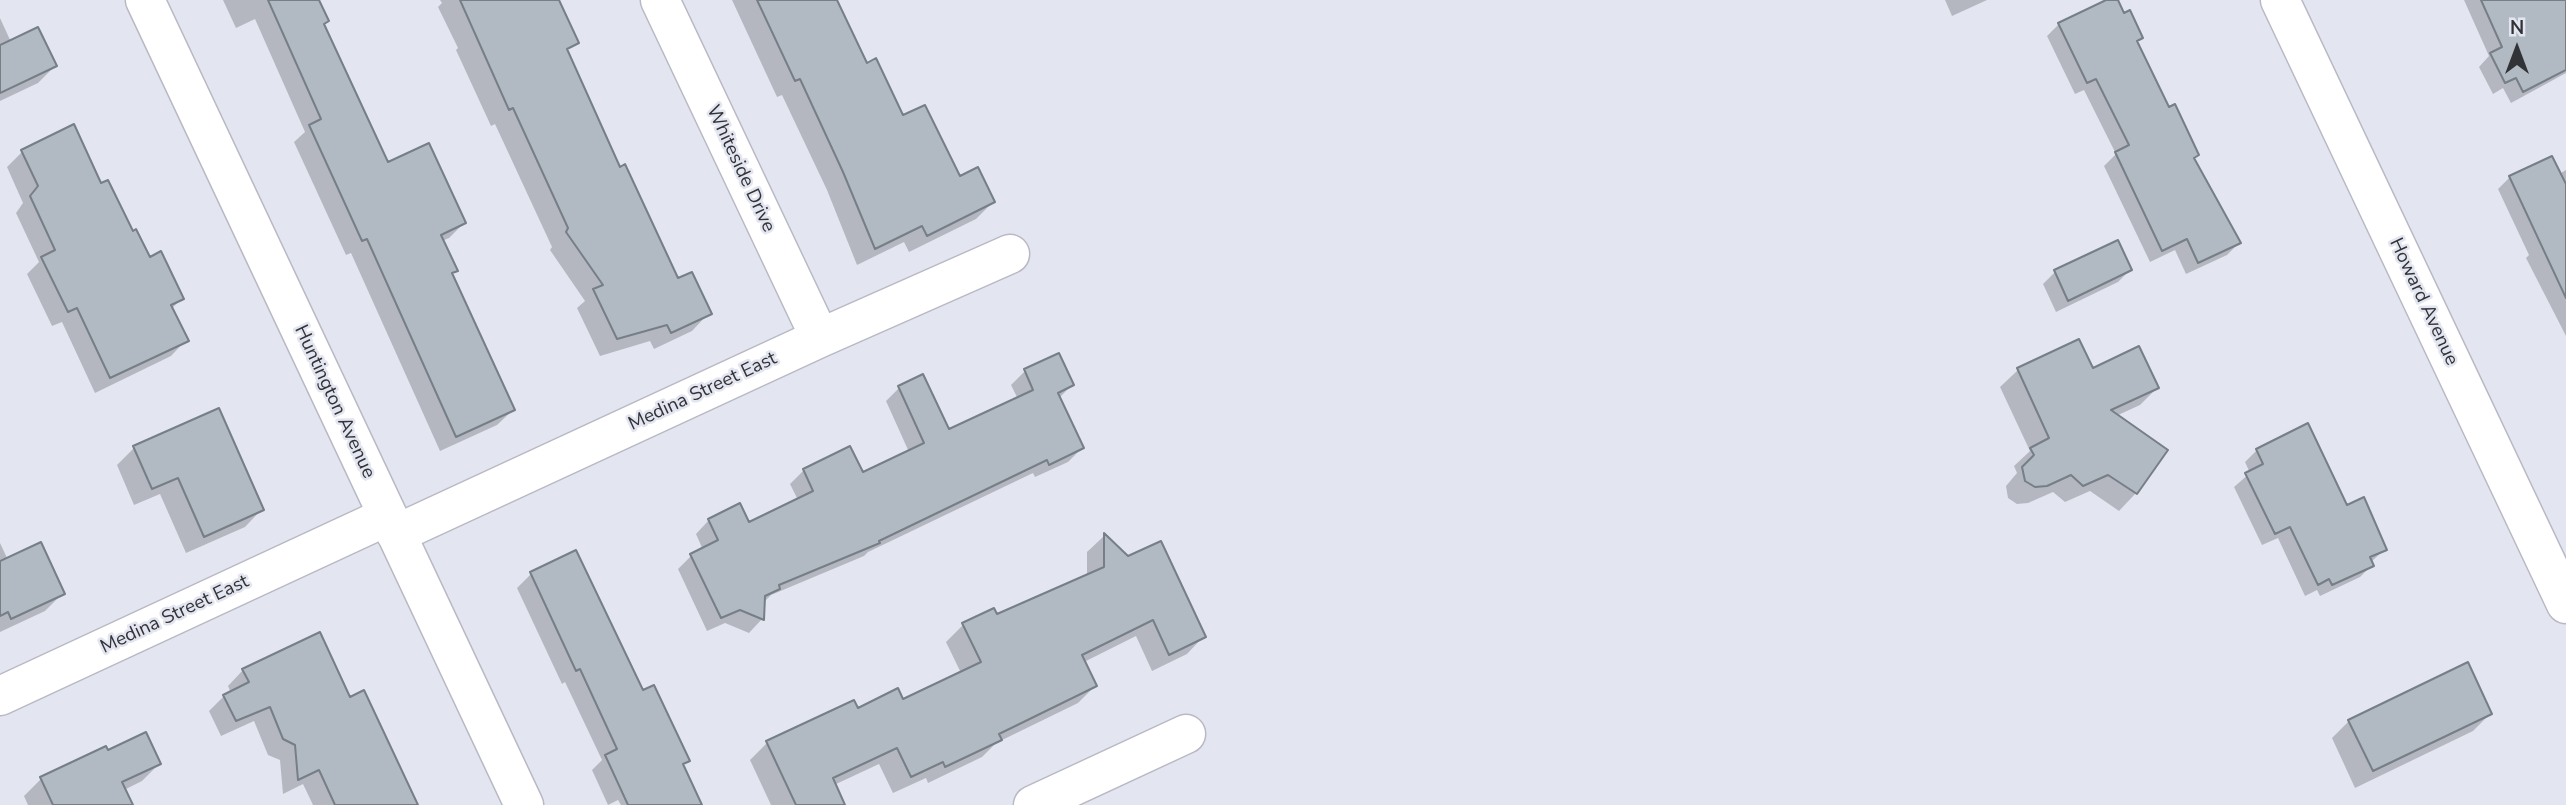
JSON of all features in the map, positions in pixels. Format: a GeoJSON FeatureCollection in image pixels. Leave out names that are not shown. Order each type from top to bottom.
{"type":"FeatureCollection","features":[{"type":"Feature","properties":{"kind":"street","name":"Huntington Avenue"},"geometry":{"type":"LineString","coordinates":[[145,0],[524,805]]}},
{"type":"Feature","properties":{"kind":"street","name":"Whiteside Drive"},"geometry":{"type":"LineString","coordinates":[[660,0],[820,338]]}},
{"type":"Feature","properties":{"kind":"street","name":"Howard Avenue"},"geometry":{"type":"LineString","coordinates":[[2280,0],[2566,604]]}},
{"type":"Feature","properties":{"kind":"street","name":"Medina Street East"},"geometry":{"type":"LineString","coordinates":[[0,696],[1010,254]]}},
{"type":"Feature","properties":{"kind":"street"},"geometry":{"type":"LineString","coordinates":[[1036,804],[1186,734]]}},
{"type":"Feature","properties":{"kind":"building"},"geometry":{"type":"Polygon","coordinates":[[[268,0],[319,0],[329,21],[324,24],[388,162],[429,143],[466,223],[441,235],[458,271],[452,273],[515,410],[456,437],[367,239],[362,241],[309,125],[321,119],[268,0]]]}},
{"type":"Feature","properties":{"kind":"building"},"geometry":{"type":"Polygon","coordinates":[[[460,0],[559,0],[579,43],[567,49],[620,167],[625,164],[678,278],[692,272],[712,314],[671,333],[667,325],[617,339],[593,289],[603,285],[566,232],[568,228],[513,108],[509,110],[460,0]]]}},
{"type":"Feature","properties":{"kind":"building"},"geometry":{"type":"Polygon","coordinates":[[[757,0],[837,0],[867,63],[876,58],[903,115],[925,105],[960,176],[978,167],[995,202],[927,236],[922,226],[875,249],[800,79],[795,81],[757,0]]]}},
{"type":"Feature","properties":{"kind":"building"},"geometry":{"type":"Polygon","coordinates":[[[2106,0],[2118,0],[2124,13],[2130,10],[2143,38],[2137,41],[2169,107],[2175,104],[2199,155],[2194,158],[2241,243],[2198,263],[2187,239],[2162,251],[2115,152],[2129,145],[2096,79],[2087,83],[2058,23],[2106,0]]]}},
{"type":"Feature","properties":{"kind":"building"},"geometry":{"type":"Polygon","coordinates":[[[2481,0],[2566,0],[2566,70],[2523,92],[2516,78],[2505,83],[2490,53],[2502,47],[2481,0]]]}},
{"type":"Feature","properties":{"kind":"building"},"geometry":{"type":"Polygon","coordinates":[[[38,27],[57,66],[0,93],[0,45],[38,27]]]}},
{"type":"Feature","properties":{"kind":"building"},"geometry":{"type":"Polygon","coordinates":[[[74,124],[101,183],[108,180],[133,231],[136,229],[150,257],[161,251],[184,299],[171,305],[189,341],[110,378],[77,308],[68,312],[41,257],[55,250],[30,196],[38,186],[21,150],[74,124]]]}},
{"type":"Feature","properties":{"kind":"building"},"geometry":{"type":"Polygon","coordinates":[[[2552,156],[2566,184],[2566,298],[2509,176],[2552,156]]]}},
{"type":"Feature","properties":{"kind":"building"},"geometry":{"type":"Polygon","coordinates":[[[2118,240],[2132,270],[2068,301],[2054,270],[2118,240]]]}},
{"type":"Feature","properties":{"kind":"building"},"geometry":{"type":"Polygon","coordinates":[[[2079,339],[2093,368],[2139,346],[2159,388],[2111,410],[2168,450],[2137,494],[2108,475],[2083,486],[2071,475],[2047,486],[2035,487],[2025,481],[2022,467],[2034,455],[2030,448],[2049,438],[2017,368],[2079,339]]]}},
{"type":"Feature","properties":{"kind":"building"},"geometry":{"type":"Polygon","coordinates":[[[1059,353],[1074,385],[1058,393],[1084,448],[1049,465],[1047,460],[879,541],[880,543],[779,585],[780,589],[765,596],[764,620],[740,610],[721,618],[690,554],[718,540],[708,519],[740,503],[749,522],[813,491],[803,469],[850,446],[863,472],[924,443],[898,386],[923,374],[949,429],[1033,390],[1024,369],[1059,353]]]}},
{"type":"Feature","properties":{"kind":"building"},"geometry":{"type":"Polygon","coordinates":[[[219,408],[264,510],[204,537],[178,478],[152,489],[133,446],[219,408]]]}},
{"type":"Feature","properties":{"kind":"building"},"geometry":{"type":"Polygon","coordinates":[[[2308,423],[2347,505],[2364,497],[2387,550],[2370,557],[2374,566],[2332,585],[2329,579],[2318,585],[2290,527],[2275,534],[2245,473],[2263,464],[2256,449],[2308,423]]]}},
{"type":"Feature","properties":{"kind":"building"},"geometry":{"type":"Polygon","coordinates":[[[1104,533],[1128,556],[1161,541],[1206,637],[1169,655],[1153,620],[1082,655],[1097,686],[999,734],[1002,740],[945,767],[943,762],[911,777],[897,748],[833,778],[845,805],[796,805],[766,741],[854,700],[858,708],[898,688],[903,699],[981,662],[962,623],[994,608],[997,614],[1104,567],[1104,533]]]}},
{"type":"Feature","properties":{"kind":"building"},"geometry":{"type":"Polygon","coordinates":[[[41,542],[65,594],[11,619],[8,612],[0,616],[0,561],[41,542]]]}},
{"type":"Feature","properties":{"kind":"building"},"geometry":{"type":"Polygon","coordinates":[[[576,550],[643,690],[654,685],[690,761],[683,764],[702,805],[628,805],[605,755],[617,749],[580,669],[576,671],[530,572],[576,550]]]}},
{"type":"Feature","properties":{"kind":"building"},"geometry":{"type":"Polygon","coordinates":[[[320,632],[350,697],[364,690],[418,805],[335,805],[319,770],[298,780],[295,745],[283,739],[270,707],[236,721],[223,695],[249,682],[242,669],[320,632]]]}},
{"type":"Feature","properties":{"kind":"building"},"geometry":{"type":"Polygon","coordinates":[[[2468,662],[2492,714],[2373,771],[2348,720],[2468,662]]]}},
{"type":"Feature","properties":{"kind":"building"},"geometry":{"type":"Polygon","coordinates":[[[146,732],[161,764],[122,782],[133,805],[53,805],[40,777],[106,746],[108,750],[146,732]]]}}]}
